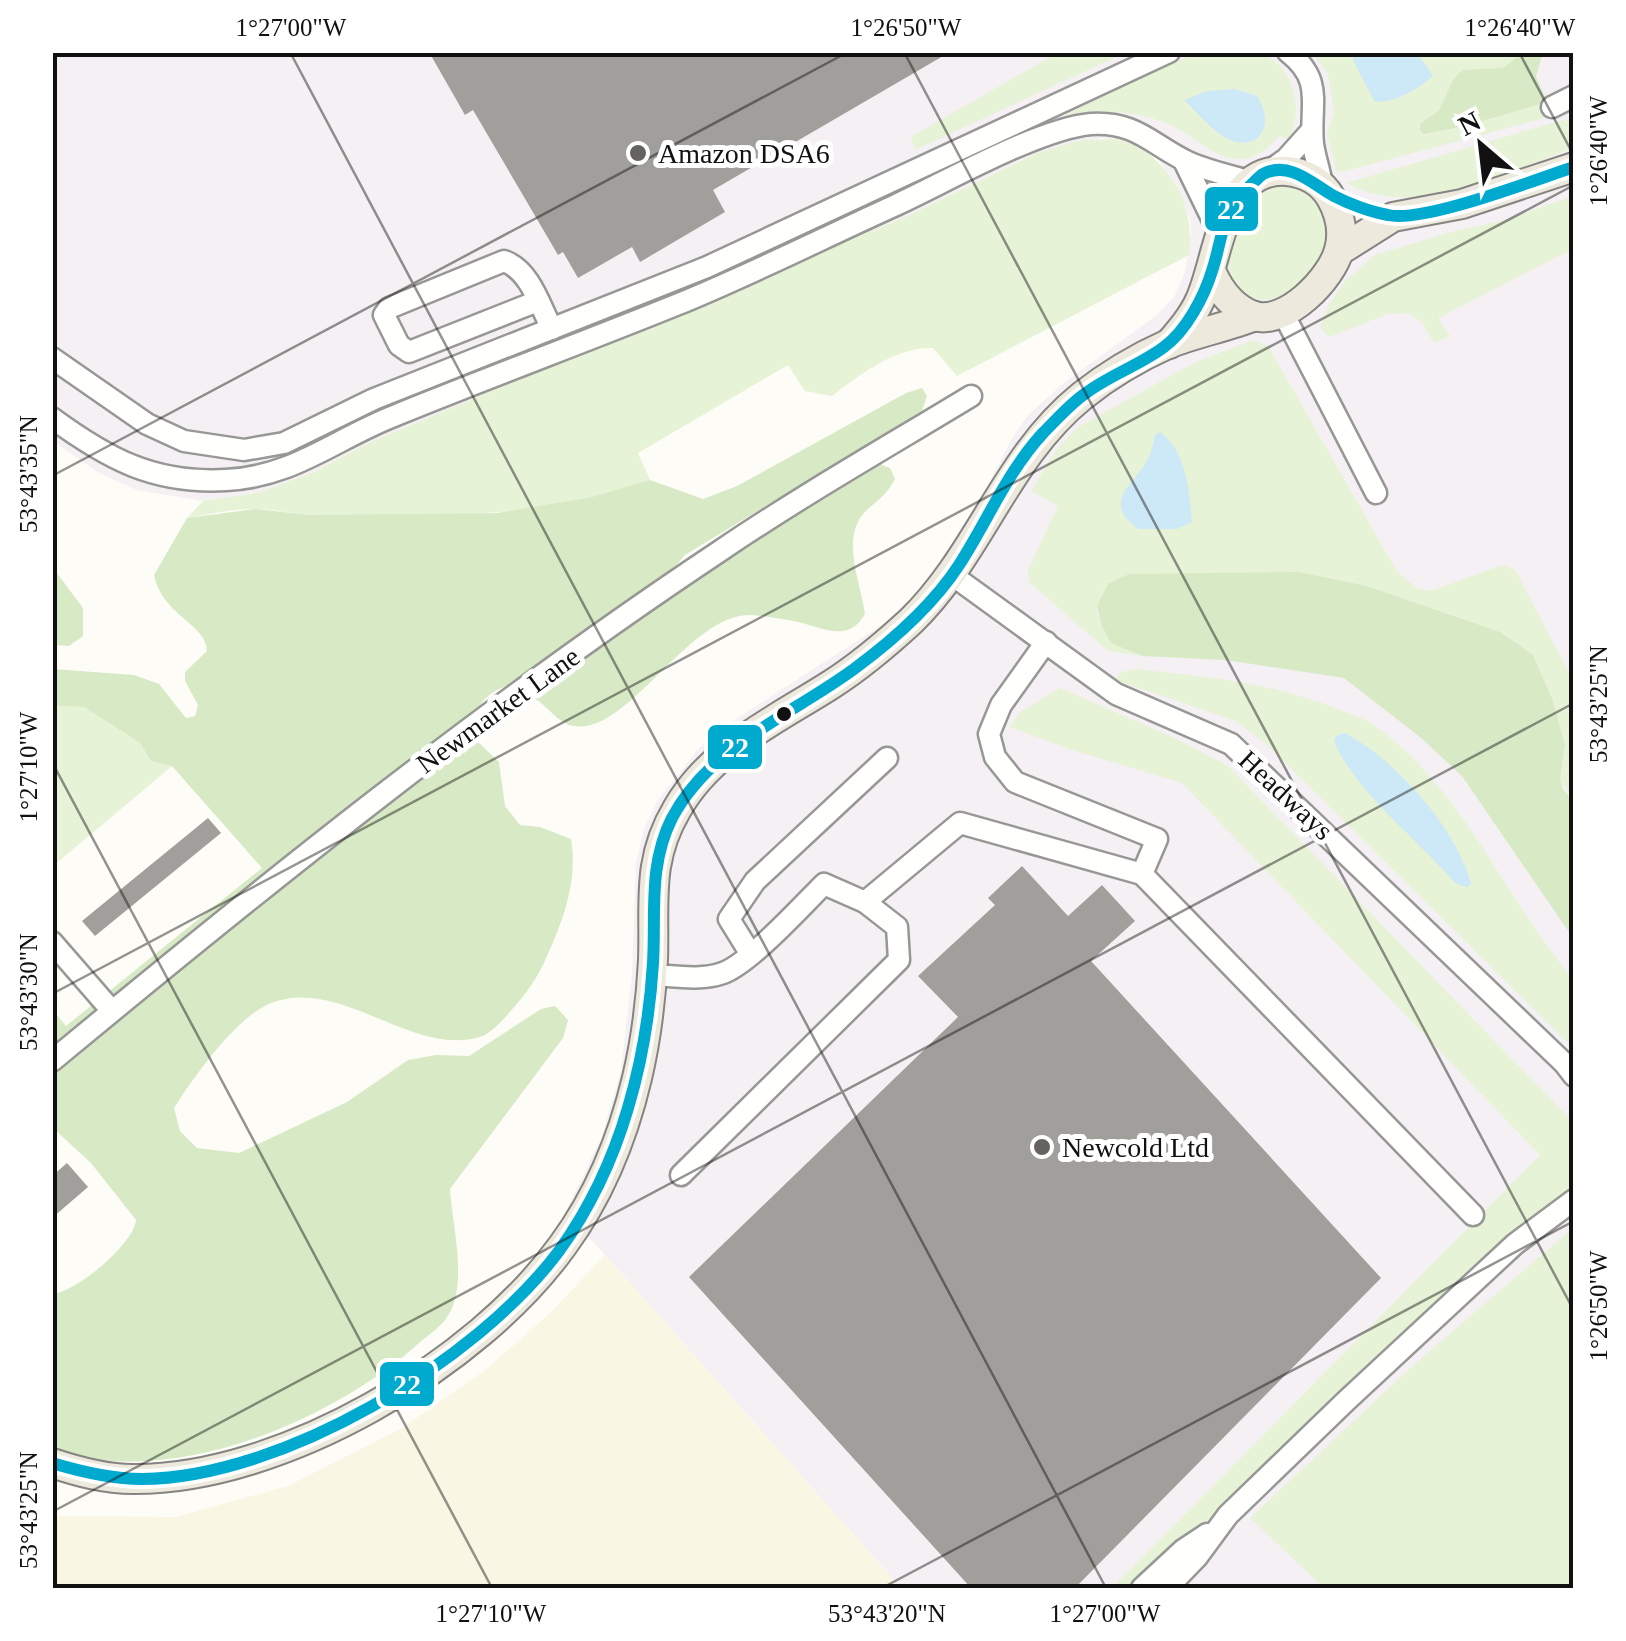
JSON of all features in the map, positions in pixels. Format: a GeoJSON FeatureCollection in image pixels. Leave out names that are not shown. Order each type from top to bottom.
{"type":"FeatureCollection","features":[{"type":"Feature","properties":{"kind":"main road"},"geometry":{"type":"LineString","coordinates":[[52,1464],[130,1479],[187,1475],[234,1464],[338,1424],[382,1401],[470,1342],[533,1283],[563,1246],[600,1182],[638,1076],[652,975],[655,864],[671,820],[704,771],[746,737],[882,648],[913,619],[952,574],[1041,435],[1084,394],[1169,344],[1297,305],[1312,292],[1339,251],[1392,217],[1451,207],[1574,167]]}},
{"type":"Feature","properties":{"kind":"main road"},"geometry":{"type":"LineString","coordinates":[[1169,344],[1198,306],[1212,273],[1220,233],[1234,202],[1261,176],[1295,172],[1325,190],[1392,217]]}},
{"type":"Feature","properties":{"kind":"main road"},"geometry":{"type":"LineString","coordinates":[[1325,190],[1341,224],[1339,251]]}},
{"type":"Feature","properties":{"kind":"main road"},"geometry":{"type":"LineString","coordinates":[[1212,273],[1226,297],[1269,314]]}},
{"type":"Feature","properties":{"kind":"street"},"geometry":{"type":"LineString","coordinates":[[52,358],[127,412],[166,434],[204,446],[244,450],[284,443],[374,399],[707,267],[1169,52]]}},
{"type":"Feature","properties":{"kind":"street"},"geometry":{"type":"LineString","coordinates":[[1288,52],[1301,62],[1312,84],[1312,130],[1325,190]]}},
{"type":"Feature","properties":{"kind":"street"},"geometry":{"type":"LineString","coordinates":[[1552,107],[1574,96]]}},
{"type":"Feature","properties":{"kind":"street"},"geometry":{"type":"LineString","coordinates":[[52,418],[104,455],[146,470],[196,480],[250,478],[294,466],[389,418],[699,295],[1048,135],[1091,124],[1122,126],[1151,138],[1184,160],[1261,176],[1286,159],[1312,130]]}},
{"type":"Feature","properties":{"kind":"street"},"geometry":{"type":"LineString","coordinates":[[1184,160],[1220,233]]}},
{"type":"Feature","properties":{"kind":"street"},"geometry":{"type":"LineString","coordinates":[[538,301],[409,352],[399,345],[384,315],[389,308],[504,260],[518,268],[538,301],[552,329]]}},
{"type":"Feature","properties":{"kind":"street"},"geometry":{"type":"LineString","coordinates":[[1269,314],[1376,492]]}},
{"type":"Feature","properties":{"kind":"street","name":"Newmarket Lane"},"geometry":{"type":"LineString","coordinates":[[52,1061],[317,844],[718,552],[971,396]]}},
{"type":"Feature","properties":{"kind":"street","name":"Headways"},"geometry":{"type":"LineString","coordinates":[[952,574],[1116,694],[1232,744],[1574,1076]]}},
{"type":"Feature","properties":{"kind":"street"},"geometry":{"type":"LineString","coordinates":[[1046,642],[1001,704],[989,734],[995,757],[1015,782],[1157,840],[1142,874]]}},
{"type":"Feature","properties":{"kind":"street"},"geometry":{"type":"LineString","coordinates":[[745,956],[729,919],[754,881],[887,758]]}},
{"type":"Feature","properties":{"kind":"street"},"geometry":{"type":"LineString","coordinates":[[865,902],[960,823],[1142,874],[1473,1216]]}},
{"type":"Feature","properties":{"kind":"street"},"geometry":{"type":"LineString","coordinates":[[652,975],[696,978],[724,973],[824,884],[865,902],[897,926],[899,960],[680,1175]]}},
{"type":"Feature","properties":{"kind":"street"},"geometry":{"type":"LineString","coordinates":[[52,942],[112,1011]]}},
{"type":"Feature","properties":{"kind":"street"},"geometry":{"type":"LineString","coordinates":[[1142,1588],[1183,1550],[1217,1527],[1504,1254],[1574,1200]]}},
{"type":"Feature","properties":{"kind":"street"},"geometry":{"type":"LineString","coordinates":[[1167,1588],[1197,1557],[1217,1527]]}},
{"type":"Feature","properties":{"kind":"shaded area"},"geometry":{"type":"Polygon","coordinates":[[[53,53],[1573,53],[1573,1588],[901,1588],[566,1211],[602,1136],[621,1071],[632,975],[636,863],[644,829],[658,800],[699,748],[730,723],[883,624],[912,597],[966,526],[1029,414],[1065,382],[1157,315],[1174,297],[1185,272],[1190,218],[1176,184],[1158,159],[1134,144],[1101,138],[1037,153],[907,216],[366,444],[314,472],[260,492],[203,501],[137,490],[99,473],[53,441],[53,53]]]}},
{"type":"Feature","properties":{"kind":"shaded area"},"geometry":{"type":"Polygon","coordinates":[[[605,1255],[901,1588],[53,1588],[52,1520],[58,1516],[175,1517],[288,1486],[402,1428],[484,1371],[550,1313],[605,1255]]]}},
{"type":"Feature","properties":{"kind":"green space"},"geometry":{"type":"Polygon","coordinates":[[[1201,52],[1258,53],[1280,66],[1293,89],[1295,102],[1296,115],[1288,139],[1279,136],[1263,151],[1234,159],[1152,118],[1114,112],[1064,115],[1163,67],[1201,52]]]}},
{"type":"Feature","properties":{"kind":"green space"},"geometry":{"type":"Polygon","coordinates":[[[1057,53],[1125,53],[915,150],[911,137],[1057,53]]]}},
{"type":"Feature","properties":{"kind":"green space"},"geometry":{"type":"Polygon","coordinates":[[[1313,53],[1522,53],[1503,68],[1462,71],[1453,80],[1439,110],[1420,124],[1420,131],[1424,134],[1465,126],[1547,102],[1552,116],[1342,172],[1336,170],[1327,133],[1334,112],[1328,74],[1313,53]]]}},
{"type":"Feature","properties":{"kind":"green space"},"geometry":{"type":"Polygon","coordinates":[[[1522,53],[1543,53],[1536,76],[1547,102],[1465,126],[1424,134],[1420,131],[1420,124],[1439,110],[1462,70],[1503,68],[1522,53]]]}},
{"type":"Feature","properties":{"kind":"green space"},"geometry":{"type":"Polygon","coordinates":[[[1573,117],[1573,148],[1461,190],[1402,198],[1374,194],[1346,183],[1573,117]]]}},
{"type":"Feature","properties":{"kind":"green space"},"geometry":{"type":"Polygon","coordinates":[[[1117,139],[1150,156],[1175,183],[1188,217],[1189,255],[957,376],[933,348],[919,349],[879,363],[832,396],[805,391],[788,365],[638,453],[650,480],[569,503],[443,515],[317,515],[256,509],[187,518],[203,501],[260,492],[314,472],[366,444],[907,216],[1037,153],[1080,140],[1117,139]]]}},
{"type":"Feature","properties":{"kind":"green space"},"geometry":{"type":"Polygon","coordinates":[[[1274,186],[1319,191],[1328,221],[1322,254],[1304,281],[1291,291],[1273,299],[1252,300],[1236,287],[1230,276],[1233,239],[1246,213],[1264,192],[1274,186]]]}},
{"type":"Feature","properties":{"kind":"green space"},"geometry":{"type":"Polygon","coordinates":[[[1573,196],[1573,249],[1438,318],[1450,336],[1434,343],[1423,324],[1409,313],[1388,314],[1329,337],[1320,328],[1329,305],[1346,280],[1375,255],[1502,221],[1573,196]]]}},
{"type":"Feature","properties":{"kind":"green space"},"geometry":{"type":"Polygon","coordinates":[[[1253,340],[1268,346],[1396,570],[1416,588],[1431,591],[1502,565],[1515,570],[1573,680],[1573,799],[1560,779],[1565,745],[1553,701],[1533,655],[1500,632],[1367,586],[1108,584],[1097,605],[1098,616],[1106,632],[1120,645],[1142,656],[1108,651],[1030,583],[1028,570],[1058,506],[1031,491],[1055,451],[1078,427],[1196,362],[1253,340]]]}},
{"type":"Feature","properties":{"kind":"green space"},"geometry":{"type":"Polygon","coordinates":[[[922,388],[927,396],[922,411],[685,555],[666,577],[670,589],[679,592],[853,467],[869,460],[890,468],[895,479],[862,515],[855,531],[853,554],[865,614],[859,623],[835,631],[752,615],[729,619],[705,632],[638,694],[595,724],[569,725],[510,685],[489,695],[479,707],[470,729],[499,762],[505,806],[520,825],[540,827],[571,839],[573,854],[568,899],[553,942],[531,986],[499,1023],[480,1037],[454,1040],[427,1036],[319,999],[292,998],[265,1006],[240,1024],[174,1108],[180,1131],[197,1148],[239,1153],[347,1102],[408,1060],[436,1055],[469,1056],[541,1009],[555,1006],[568,1020],[563,1038],[450,1189],[458,1272],[454,1304],[444,1321],[384,1371],[342,1398],[247,1441],[196,1455],[145,1461],[97,1459],[53,1447],[53,1294],[76,1285],[115,1254],[136,1220],[91,1163],[53,1128],[52,1009],[66,1026],[262,868],[172,766],[151,761],[140,743],[84,707],[53,706],[53,669],[134,675],[159,684],[186,718],[195,716],[198,705],[185,681],[185,672],[207,651],[205,641],[166,601],[154,575],[187,518],[255,509],[311,515],[497,513],[592,497],[650,480],[703,499],[737,486],[906,393],[922,388]]]}},
{"type":"Feature","properties":{"kind":"green space"},"geometry":{"type":"Polygon","coordinates":[[[53,568],[83,608],[83,636],[69,646],[53,645],[53,568]]]}},
{"type":"Feature","properties":{"kind":"green space"},"geometry":{"type":"Polygon","coordinates":[[[1299,572],[1367,586],[1500,632],[1533,655],[1553,701],[1565,745],[1560,779],[1573,801],[1573,938],[1462,776],[1420,737],[1344,678],[1225,660],[1142,656],[1111,643],[1101,624],[1097,605],[1108,584],[1129,574],[1299,572]]]}},
{"type":"Feature","properties":{"kind":"green space"},"geometry":{"type":"Polygon","coordinates":[[[1136,669],[1288,692],[1355,715],[1404,749],[1457,811],[1573,979],[1573,1048],[1267,745],[1236,721],[1115,680],[1122,672],[1136,669]]]}},
{"type":"Feature","properties":{"kind":"green space"},"geometry":{"type":"Polygon","coordinates":[[[1060,688],[1175,738],[1228,766],[1573,1122],[1573,1189],[1530,1220],[1135,1588],[1112,1588],[1540,1155],[1182,783],[1010,727],[1020,712],[1060,688]]]}},
{"type":"Feature","properties":{"kind":"green space"},"geometry":{"type":"Polygon","coordinates":[[[52,706],[84,707],[140,743],[151,761],[172,766],[53,866],[52,706]]]}},
{"type":"Feature","properties":{"kind":"green space"},"geometry":{"type":"Polygon","coordinates":[[[1573,1228],[1573,1588],[1324,1588],[1250,1518],[1418,1361],[1573,1228]]]}},
{"type":"Feature","properties":{"kind":"water"},"geometry":{"type":"Polygon","coordinates":[[[1352,53],[1417,53],[1433,76],[1406,94],[1375,102],[1352,53]]]}},
{"type":"Feature","properties":{"kind":"water"},"geometry":{"type":"Polygon","coordinates":[[[1235,89],[1257,96],[1262,105],[1265,124],[1252,141],[1243,143],[1226,138],[1184,100],[1207,91],[1235,89]]]}},
{"type":"Feature","properties":{"kind":"water"},"geometry":{"type":"Polygon","coordinates":[[[1160,432],[1181,461],[1192,522],[1177,529],[1139,529],[1127,519],[1121,501],[1160,432]]]}},
{"type":"Feature","properties":{"kind":"water"},"geometry":{"type":"Polygon","coordinates":[[[1345,733],[1384,760],[1422,798],[1453,841],[1471,884],[1467,887],[1455,883],[1355,777],[1334,740],[1345,733]]]}},
{"type":"Feature","properties":{"kind":"building","name":"Amazon DSA6"},"geometry":{"type":"Polygon","coordinates":[[[429,52],[950,52],[713,190],[725,212],[640,262],[632,247],[578,278],[563,252],[558,255],[473,110],[465,115],[429,52]]]}},
{"type":"Feature","properties":{"kind":"building"},"geometry":{"type":"Polygon","coordinates":[[[208,818],[221,833],[95,936],[82,921],[208,818]]]}},
{"type":"Feature","properties":{"kind":"building","name":"Newcold Ltd"},"geometry":{"type":"Polygon","coordinates":[[[1022,866],[1068,916],[1102,885],[1135,921],[1091,961],[1381,1278],[1075,1588],[971,1588],[689,1277],[958,1017],[918,976],[995,905],[988,898],[1022,866]]]}},
{"type":"Feature","properties":{"kind":"building"},"geometry":{"type":"Polygon","coordinates":[[[67,1163],[88,1187],[52,1218],[52,1176],[67,1163]]]}},
{"type":"Feature","properties":{"kind":"transit line","name":"22"},"geometry":{"type":"LineString","coordinates":[[52,1463],[119,1478],[142,1479],[197,1473],[255,1459],[314,1436],[427,1372],[523,1293],[581,1218],[622,1127],[647,1018],[659,854],[672,818],[688,793],[730,751],[854,669],[924,608],[949,580],[1009,479],[1044,432],[1080,397],[1155,353],[1180,332],[1204,292],[1232,209],[1262,175],[1273,170],[1292,172],[1353,205],[1381,214],[1405,216],[1480,199],[1574,167]]}},
{"type":"Feature","properties":{"kind":"place","name":"Amazon DSA6"},"geometry":{"type":"Point","coordinates":[638,153]}},
{"type":"Feature","properties":{"kind":"place","name":"Newcold Ltd"},"geometry":{"type":"Point","coordinates":[1042,1147]}}]}
